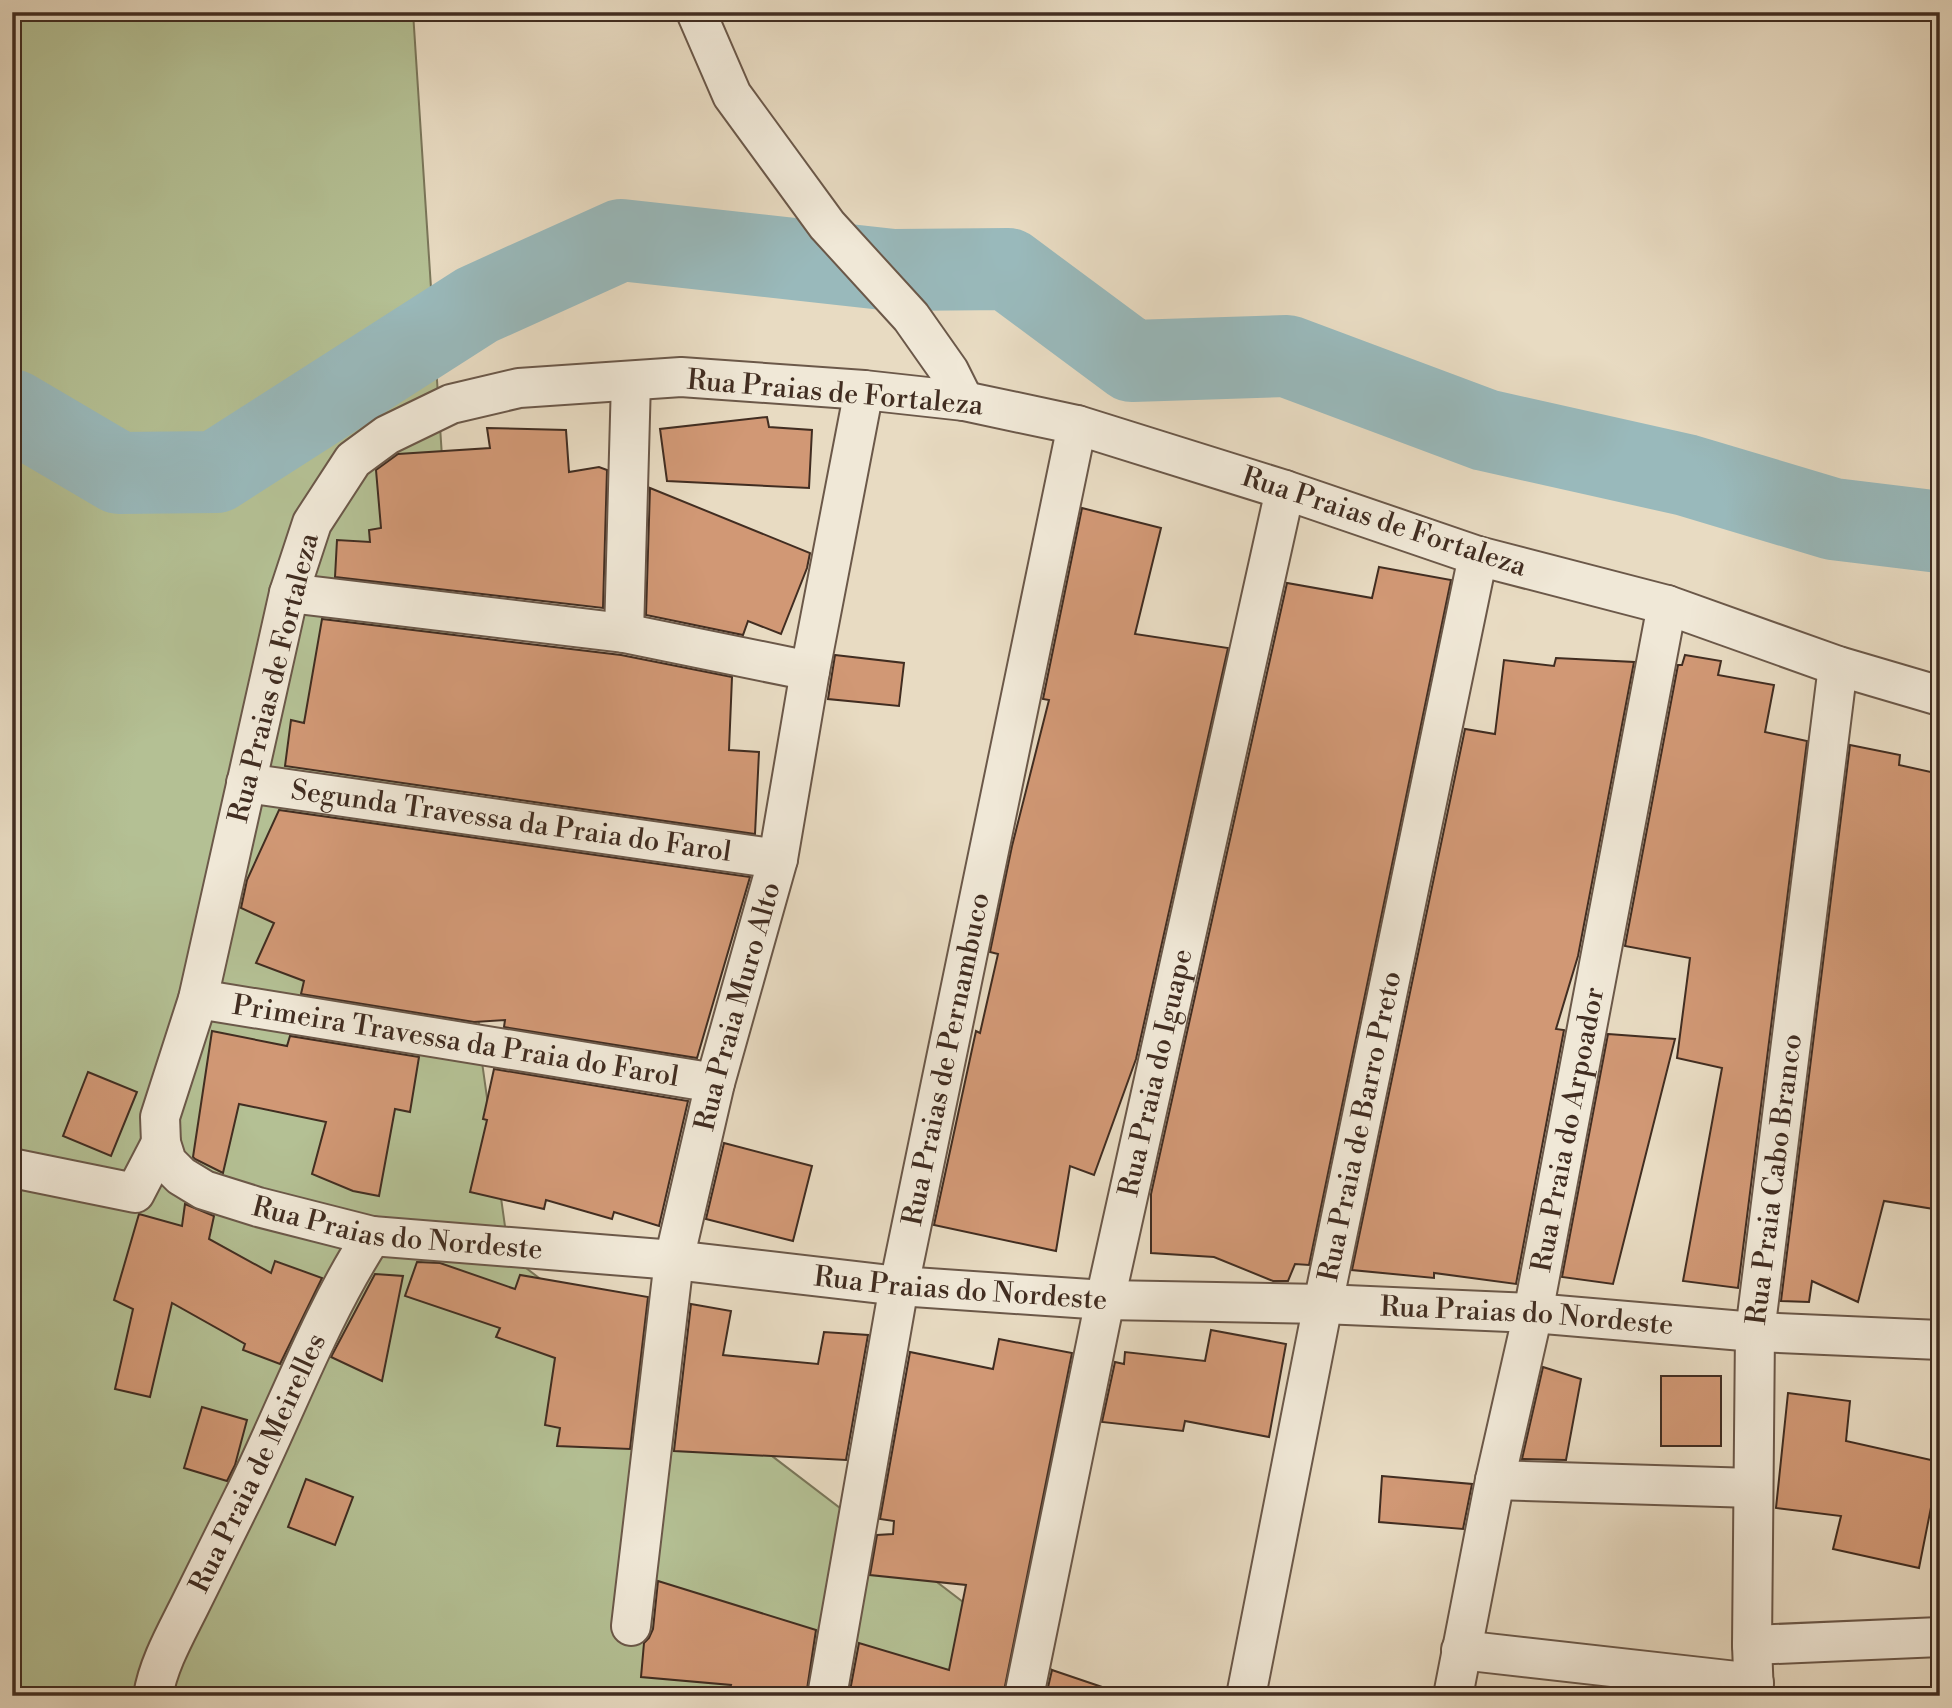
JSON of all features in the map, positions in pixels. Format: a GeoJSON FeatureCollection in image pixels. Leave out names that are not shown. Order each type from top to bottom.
{"type":"FeatureCollection","features":[{"type":"Feature","properties":{"kind":"street"},"geometry":{"type":"LineString","coordinates":[[696,12],[732,94],[827,225],[911,317],[949,372],[964,401]]}},
{"type":"Feature","properties":{"kind":"street","name":"Rua Praias de Fortaleza"},"geometry":{"type":"LineString","coordinates":[[198,999],[289,593],[312,523],[353,460],[387,435],[451,404],[519,388],[681,377],[864,390],[964,401],[1077,425],[1285,490],[1478,556],[1667,605],[1838,666],[1940,696]]}},
{"type":"Feature","properties":{"kind":"street"},"geometry":{"type":"LineString","coordinates":[[624,634],[631,381]]}},
{"type":"Feature","properties":{"kind":"street","name":"Rua Praia Muro Alto"},"geometry":{"type":"LineString","coordinates":[[631,1626],[674,1260],[715,1083],[778,859],[810,671],[864,390]]}},
{"type":"Feature","properties":{"kind":"street","name":"Rua Praias de Pernambuco"},"geometry":{"type":"LineString","coordinates":[[827,1696],[900,1286],[1077,425]]}},
{"type":"Feature","properties":{"kind":"street","name":"Rua Praia do Iguape"},"geometry":{"type":"LineString","coordinates":[[1024,1696],[1105,1300],[1285,490]]}},
{"type":"Feature","properties":{"kind":"street","name":"Rua Praia de Barro Preto"},"geometry":{"type":"LineString","coordinates":[[1246,1696],[1323,1304],[1478,556]]}},
{"type":"Feature","properties":{"kind":"street"},"geometry":{"type":"LineString","coordinates":[[289,593],[624,634],[810,671]]}},
{"type":"Feature","properties":{"kind":"street","name":"Rua Praia do Arpoador"},"geometry":{"type":"LineString","coordinates":[[1453,1696],[1495,1480],[1533,1313],[1667,605]]}},
{"type":"Feature","properties":{"kind":"street","name":"Rua Praia Cabo Branco"},"geometry":{"type":"LineString","coordinates":[[1754,1689],[1752,1645],[1755,1332],[1838,666]]}},
{"type":"Feature","properties":{"kind":"street","name":"Segunda Travessa da Praia do Farol"},"geometry":{"type":"LineString","coordinates":[[246,783],[778,859]]}},
{"type":"Feature","properties":{"kind":"street"},"geometry":{"type":"LineString","coordinates":[[12,1168],[135,1193],[160,1143],[160,1117],[198,999]]}},
{"type":"Feature","properties":{"kind":"street","name":"Primeira Travessa da Praia do Farol"},"geometry":{"type":"LineString","coordinates":[[198,999],[715,1083]]}},
{"type":"Feature","properties":{"kind":"street","name":"Rua Praias do Nordeste"},"geometry":{"type":"LineString","coordinates":[[160,1143],[167,1162],[181,1176],[204,1190],[258,1207],[372,1236],[674,1260],[900,1286],[1105,1300],[1323,1304],[1533,1313],[1755,1332],[1940,1340]]}},
{"type":"Feature","properties":{"kind":"street","name":"Rua Praia de Meirelles"},"geometry":{"type":"LineString","coordinates":[[153,1696],[155,1684],[177,1632],[245,1494],[323,1324],[348,1273],[372,1236]]}},
{"type":"Feature","properties":{"kind":"street"},"geometry":{"type":"LineString","coordinates":[[1495,1480],[1753,1489]]}},
{"type":"Feature","properties":{"kind":"street"},"geometry":{"type":"LineString","coordinates":[[1752,1645],[1940,1637]]}},
{"type":"Feature","properties":{"kind":"street"},"geometry":{"type":"LineString","coordinates":[[1461,1650],[1754,1689]]}},
{"type":"Feature","properties":{"kind":"green space"},"geometry":{"type":"Polygon","coordinates":[[[12,12],[413,12],[481,1055],[509,1255],[1086,1696],[12,1696],[12,12]]]}},
{"type":"Feature","properties":{"kind":"building"},"geometry":{"type":"Polygon","coordinates":[[[767,417],[769,427],[812,430],[809,488],[667,481],[660,429],[767,417]]]}},
{"type":"Feature","properties":{"kind":"building"},"geometry":{"type":"Polygon","coordinates":[[[487,428],[566,430],[569,472],[599,467],[607,470],[603,608],[335,577],[337,540],[370,542],[369,530],[381,528],[376,470],[398,454],[490,448],[487,428]]]}},
{"type":"Feature","properties":{"kind":"building"},"geometry":{"type":"Polygon","coordinates":[[[650,488],[810,553],[807,568],[781,634],[748,621],[743,635],[646,615],[650,488]]]}},
{"type":"Feature","properties":{"kind":"building"},"geometry":{"type":"Polygon","coordinates":[[[1082,508],[1161,528],[1135,634],[1228,648],[1136,1059],[1094,1175],[1070,1166],[1056,1251],[934,1225],[976,1031],[980,1033],[998,954],[990,952],[1012,846],[1049,700],[1043,699],[1082,508]]]}},
{"type":"Feature","properties":{"kind":"building"},"geometry":{"type":"Polygon","coordinates":[[[1379,567],[1451,580],[1309,1265],[1295,1264],[1288,1281],[1273,1281],[1214,1257],[1151,1253],[1151,1194],[1287,583],[1372,598],[1379,567]]]}},
{"type":"Feature","properties":{"kind":"building"},"geometry":{"type":"Polygon","coordinates":[[[322,619],[621,655],[732,677],[729,750],[759,752],[755,834],[285,766],[291,720],[304,723],[322,619]]]}},
{"type":"Feature","properties":{"kind":"building"},"geometry":{"type":"Polygon","coordinates":[[[835,655],[904,663],[899,706],[828,699],[835,655]]]}},
{"type":"Feature","properties":{"kind":"building"},"geometry":{"type":"Polygon","coordinates":[[[1685,655],[1721,661],[1718,675],[1774,685],[1765,732],[1807,741],[1738,1288],[1683,1281],[1722,1068],[1677,1058],[1690,958],[1625,946],[1678,665],[1682,665],[1685,655]]]}},
{"type":"Feature","properties":{"kind":"building"},"geometry":{"type":"Polygon","coordinates":[[[1556,658],[1634,662],[1578,956],[1556,1029],[1564,1030],[1516,1284],[1434,1273],[1434,1278],[1352,1270],[1465,729],[1495,734],[1504,660],[1554,666],[1556,658]]]}},
{"type":"Feature","properties":{"kind":"building"},"geometry":{"type":"Polygon","coordinates":[[[1850,745],[1900,755],[1899,765],[1940,774],[1940,1210],[1884,1201],[1858,1302],[1812,1281],[1809,1302],[1781,1301],[1850,745]]]}},
{"type":"Feature","properties":{"kind":"building"},"geometry":{"type":"Polygon","coordinates":[[[279,810],[750,877],[697,1058],[504,1027],[505,1020],[474,1022],[301,994],[304,981],[256,963],[274,923],[241,908],[247,880],[279,810]]]}},
{"type":"Feature","properties":{"kind":"building"},"geometry":{"type":"Polygon","coordinates":[[[212,1031],[287,1046],[290,1036],[419,1057],[410,1112],[395,1109],[379,1196],[353,1191],[312,1174],[326,1122],[239,1104],[223,1173],[195,1159],[193,1157],[212,1031]]]}},
{"type":"Feature","properties":{"kind":"building"},"geometry":{"type":"Polygon","coordinates":[[[1608,1034],[1675,1039],[1613,1284],[1562,1277],[1608,1034]]]}},
{"type":"Feature","properties":{"kind":"building"},"geometry":{"type":"Polygon","coordinates":[[[494,1069],[688,1101],[659,1226],[614,1212],[612,1219],[546,1200],[544,1209],[470,1192],[487,1120],[483,1119],[494,1069]]]}},
{"type":"Feature","properties":{"kind":"building"},"geometry":{"type":"Polygon","coordinates":[[[88,1072],[137,1092],[111,1156],[63,1136],[88,1072]]]}},
{"type":"Feature","properties":{"kind":"building"},"geometry":{"type":"Polygon","coordinates":[[[724,1143],[812,1166],[793,1241],[706,1219],[724,1143]]]}},
{"type":"Feature","properties":{"kind":"building"},"geometry":{"type":"Polygon","coordinates":[[[185,1204],[214,1216],[209,1239],[271,1273],[275,1261],[322,1278],[280,1364],[243,1350],[245,1344],[172,1303],[150,1397],[115,1389],[133,1309],[114,1300],[139,1214],[182,1226],[185,1204]]]}},
{"type":"Feature","properties":{"kind":"building"},"geometry":{"type":"Polygon","coordinates":[[[417,1262],[440,1263],[515,1289],[520,1275],[648,1297],[630,1449],[557,1446],[560,1428],[545,1425],[555,1358],[496,1337],[500,1328],[405,1296],[417,1262]]]}},
{"type":"Feature","properties":{"kind":"building"},"geometry":{"type":"Polygon","coordinates":[[[375,1274],[403,1276],[382,1381],[331,1357],[375,1274]]]}},
{"type":"Feature","properties":{"kind":"building"},"geometry":{"type":"Polygon","coordinates":[[[691,1304],[731,1311],[723,1355],[818,1364],[824,1332],[868,1335],[846,1460],[674,1451],[691,1304]]]}},
{"type":"Feature","properties":{"kind":"building"},"geometry":{"type":"Polygon","coordinates":[[[1211,1330],[1286,1344],[1269,1437],[1185,1421],[1183,1431],[1102,1422],[1115,1362],[1124,1364],[1125,1352],[1205,1361],[1211,1330]]]}},
{"type":"Feature","properties":{"kind":"building"},"geometry":{"type":"Polygon","coordinates":[[[999,1339],[1072,1353],[1003,1696],[849,1696],[859,1643],[949,1670],[966,1585],[870,1575],[877,1535],[893,1534],[894,1521],[880,1519],[910,1352],[993,1369],[999,1339]]]}},
{"type":"Feature","properties":{"kind":"building"},"geometry":{"type":"Polygon","coordinates":[[[1543,1367],[1581,1379],[1566,1460],[1522,1459],[1543,1367]]]}},
{"type":"Feature","properties":{"kind":"building"},"geometry":{"type":"Polygon","coordinates":[[[1661,1376],[1721,1376],[1721,1446],[1661,1446],[1661,1376]]]}},
{"type":"Feature","properties":{"kind":"building"},"geometry":{"type":"Polygon","coordinates":[[[1788,1393],[1850,1401],[1846,1441],[1940,1462],[1919,1568],[1833,1549],[1841,1516],[1776,1508],[1788,1393]]]}},
{"type":"Feature","properties":{"kind":"building"},"geometry":{"type":"Polygon","coordinates":[[[202,1407],[247,1420],[235,1465],[227,1481],[184,1468],[202,1407]]]}},
{"type":"Feature","properties":{"kind":"building"},"geometry":{"type":"Polygon","coordinates":[[[1382,1476],[1472,1484],[1463,1529],[1379,1522],[1382,1476]]]}},
{"type":"Feature","properties":{"kind":"building"},"geometry":{"type":"Polygon","coordinates":[[[306,1479],[353,1497],[335,1545],[288,1527],[306,1479]]]}},
{"type":"Feature","properties":{"kind":"building"},"geometry":{"type":"Polygon","coordinates":[[[658,1581],[816,1630],[806,1696],[728,1696],[731,1685],[641,1677],[644,1643],[653,1629],[658,1581]]]}},
{"type":"Feature","properties":{"kind":"building"},"geometry":{"type":"Polygon","coordinates":[[[1052,1670],[1108,1689],[1107,1696],[1046,1696],[1052,1670]]]}},
{"type":"Feature","properties":{"kind":"waterway"},"geometry":{"type":"LineString","coordinates":[[12,410],[119,473],[216,472],[477,305],[621,240],[893,270],[1008,269],[1132,361],[1287,356],[1485,430],[1686,475],[1833,519],[1940,532]]}}]}
